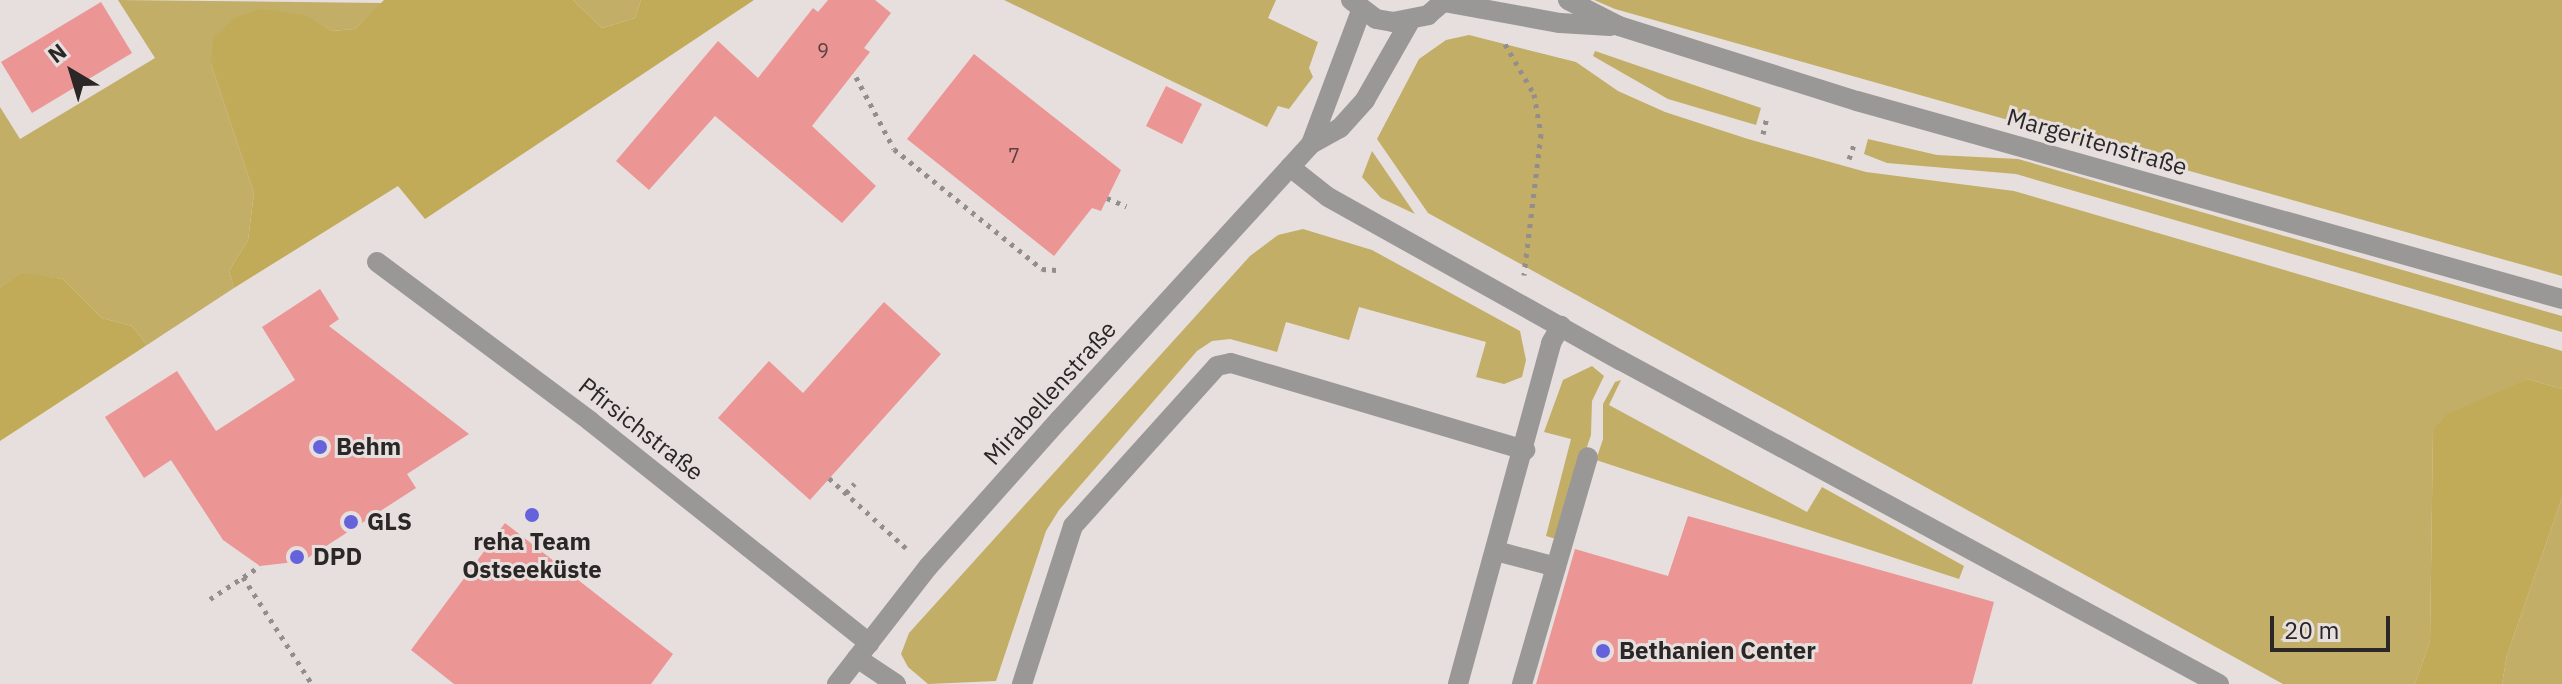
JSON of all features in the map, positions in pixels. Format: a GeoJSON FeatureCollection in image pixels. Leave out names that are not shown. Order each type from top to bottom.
{"type":"FeatureCollection","features":[{"type":"Feature","properties":{"kind":"street","name":"Margeritenstraße"},"geometry":{"type":"LineString","coordinates":[[1568,0],[1619,26],[1857,101],[2562,299]]}},
{"type":"Feature","properties":{"kind":"street","name":"Margeritenstraße"},"geometry":{"type":"LineString","coordinates":[[1444,1],[1560,23],[1619,26]]}},
{"type":"Feature","properties":{"kind":"street"},"geometry":{"type":"LineString","coordinates":[[1356,5],[1376,19],[1410,21],[1444,1]]}},
{"type":"Feature","properties":{"kind":"street","name":"Mirabellenstraße"},"geometry":{"type":"LineString","coordinates":[[1311,144],[1356,5]]}},
{"type":"Feature","properties":{"kind":"street","name":"Mirabellenstraße"},"geometry":{"type":"LineString","coordinates":[[837,684],[928,567],[1311,144],[1340,128],[1365,100],[1410,21]]}},
{"type":"Feature","properties":{"kind":"street"},"geometry":{"type":"LineString","coordinates":[[1290,167],[1328,197],[2219,684]]}},
{"type":"Feature","properties":{"kind":"street","name":"Pfirsichstraße"},"geometry":{"type":"LineString","coordinates":[[377,262],[590,421],[863,651],[896,684]]}},
{"type":"Feature","properties":{"kind":"street"},"geometry":{"type":"LineString","coordinates":[[1458,684],[1525,450],[1551,343],[1561,326]]}},
{"type":"Feature","properties":{"kind":"street"},"geometry":{"type":"LineString","coordinates":[[1022,684],[1073,526],[1217,366],[1231,363],[1525,450]]}},
{"type":"Feature","properties":{"kind":"street"},"geometry":{"type":"LineString","coordinates":[[1522,684],[1588,457]]}},
{"type":"Feature","properties":{"kind":"street"},"geometry":{"type":"LineString","coordinates":[[1496,551],[1556,567]]}},
{"type":"Feature","properties":{"kind":"path"},"geometry":{"type":"LineString","coordinates":[[1495,32],[1520,63],[1534,94],[1541,134],[1524,275]]}},
{"type":"Feature","properties":{"kind":"path"},"geometry":{"type":"LineString","coordinates":[[856,77],[894,149],[1042,269],[1057,270]]}},
{"type":"Feature","properties":{"kind":"path"},"geometry":{"type":"LineString","coordinates":[[1763,134],[1767,117]]}},
{"type":"Feature","properties":{"kind":"path"},"geometry":{"type":"LineString","coordinates":[[1849,159],[1855,142]]}},
{"type":"Feature","properties":{"kind":"path"},"geometry":{"type":"LineString","coordinates":[[1107,198],[1126,206]]}},
{"type":"Feature","properties":{"kind":"path"},"geometry":{"type":"LineString","coordinates":[[829,478],[928,567]]}},
{"type":"Feature","properties":{"kind":"path"},"geometry":{"type":"LineString","coordinates":[[846,493],[855,483]]}},
{"type":"Feature","properties":{"kind":"path"},"geometry":{"type":"LineString","coordinates":[[210,599],[260,566]]}},
{"type":"Feature","properties":{"kind":"path"},"geometry":{"type":"LineString","coordinates":[[243,577],[312,684]]}},
{"type":"Feature","properties":{"kind":"shaded area"},"geometry":{"type":"Polygon","coordinates":[[[118,0],[382,3],[355,29],[332,31],[305,16],[211,64],[254,193],[248,240],[229,271],[234,288],[147,345],[132,326],[102,318],[63,279],[23,274],[0,287],[0,107],[20,139],[155,58],[118,0]]]}},
{"type":"Feature","properties":{"kind":"shaded area"},"geometry":{"type":"Polygon","coordinates":[[[384,0],[573,0],[602,28],[635,18],[641,0],[754,0],[425,219],[398,186],[234,288],[229,271],[248,240],[254,193],[211,64],[213,38],[234,18],[260,9],[305,15],[332,31],[355,29],[384,0]]]}},
{"type":"Feature","properties":{"kind":"shaded area"},"geometry":{"type":"Polygon","coordinates":[[[573,0],[641,0],[635,18],[602,28],[573,0]]]}},
{"type":"Feature","properties":{"kind":"shaded area"},"geometry":{"type":"Polygon","coordinates":[[[1004,0],[1276,0],[1268,18],[1318,42],[1309,68],[1313,77],[1289,109],[1278,106],[1267,127],[1004,0]]]}},
{"type":"Feature","properties":{"kind":"shaded area"},"geometry":{"type":"Polygon","coordinates":[[[1594,0],[2562,0],[2562,276],[1615,9],[1594,0]]]}},
{"type":"Feature","properties":{"kind":"shaded area"},"geometry":{"type":"Polygon","coordinates":[[[1469,35],[1576,62],[1618,91],[1665,112],[1748,139],[1866,172],[2014,191],[2562,351],[2562,389],[2528,379],[2433,430],[2430,641],[2415,684],[2283,684],[1428,213],[1377,139],[1419,59],[1446,40],[1469,35]]]}},
{"type":"Feature","properties":{"kind":"shaded area"},"geometry":{"type":"Polygon","coordinates":[[[1595,51],[1761,108],[1756,125],[1668,99],[1593,56],[1595,51]]]}},
{"type":"Feature","properties":{"kind":"shaded area"},"geometry":{"type":"Polygon","coordinates":[[[1868,139],[1937,155],[2018,159],[2562,316],[2562,332],[2016,174],[1887,163],[1864,154],[1868,139]]]}},
{"type":"Feature","properties":{"kind":"shaded area"},"geometry":{"type":"Polygon","coordinates":[[[1372,151],[1415,214],[1381,198],[1362,177],[1372,151]]]}},
{"type":"Feature","properties":{"kind":"shaded area"},"geometry":{"type":"Polygon","coordinates":[[[1303,229],[1372,250],[1520,331],[1526,360],[1522,377],[1504,384],[1476,377],[1486,342],[1359,307],[1349,340],[1286,322],[1277,352],[1230,339],[1212,341],[1197,351],[1059,510],[1046,531],[996,681],[928,684],[908,667],[901,654],[909,633],[1250,256],[1278,235],[1303,229]]]}},
{"type":"Feature","properties":{"kind":"shaded area"},"geometry":{"type":"Polygon","coordinates":[[[23,273],[63,279],[102,318],[132,326],[147,345],[0,441],[0,287],[23,273]]]}},
{"type":"Feature","properties":{"kind":"shaded area"},"geometry":{"type":"Polygon","coordinates":[[[1592,366],[1604,376],[1592,401],[1591,435],[1556,539],[1546,536],[1571,439],[1544,432],[1563,380],[1592,366]]]}},
{"type":"Feature","properties":{"kind":"shaded area"},"geometry":{"type":"Polygon","coordinates":[[[2528,379],[2562,389],[2562,498],[2507,655],[2502,684],[2415,684],[2430,641],[2433,430],[2447,414],[2528,379]]]}},
{"type":"Feature","properties":{"kind":"shaded area"},"geometry":{"type":"Polygon","coordinates":[[[1621,380],[1609,405],[1807,512],[1822,487],[1964,566],[1959,579],[1596,460],[1603,439],[1603,404],[1615,382],[1621,380]]]}},
{"type":"Feature","properties":{"kind":"shaded area"},"geometry":{"type":"Polygon","coordinates":[[[2562,498],[2562,684],[2502,684],[2507,655],[2562,498]]]}},
{"type":"Feature","properties":{"kind":"building"},"geometry":{"type":"Polygon","coordinates":[[[828,0],[875,0],[891,13],[864,48],[870,52],[812,126],[876,186],[842,223],[715,116],[649,190],[616,161],[718,41],[758,78],[813,8],[818,12],[828,0]]]}},
{"type":"Feature","properties":{"kind":"building"},"geometry":{"type":"Polygon","coordinates":[[[101,2],[132,53],[32,113],[1,62],[101,2]]]}},
{"type":"Feature","properties":{"kind":"building"},"geometry":{"type":"Polygon","coordinates":[[[974,54],[1121,170],[1101,211],[1092,208],[1054,256],[907,139],[974,54]]]}},
{"type":"Feature","properties":{"kind":"building"},"geometry":{"type":"Polygon","coordinates":[[[1166,86],[1202,104],[1182,144],[1146,126],[1166,86]]]}},
{"type":"Feature","properties":{"kind":"building","name":"Behm"},"geometry":{"type":"Polygon","coordinates":[[[320,289],[339,319],[329,326],[469,434],[407,474],[416,488],[303,561],[260,566],[223,540],[171,460],[144,478],[105,417],[177,371],[216,431],[295,380],[262,327],[320,289]]]}},
{"type":"Feature","properties":{"kind":"building"},"geometry":{"type":"Polygon","coordinates":[[[884,302],[941,354],[810,500],[718,418],[769,361],[803,393],[884,302]]]}},
{"type":"Feature","properties":{"kind":"building"},"geometry":{"type":"Polygon","coordinates":[[[1688,516],[1994,602],[1972,684],[1536,684],[1575,549],[1668,576],[1688,516]]]}},
{"type":"Feature","properties":{"kind":"building"},"geometry":{"type":"Polygon","coordinates":[[[505,523],[673,654],[651,684],[454,684],[411,650],[505,523]]]}},
{"type":"Feature","properties":{"kind":"place","name":"Behm"},"geometry":{"type":"Point","coordinates":[320,447]}},
{"type":"Feature","properties":{"kind":"place","name":"reha Team Ostseeküste"},"geometry":{"type":"Point","coordinates":[532,515]}},
{"type":"Feature","properties":{"kind":"place","name":"GLS"},"geometry":{"type":"Point","coordinates":[351,522]}},
{"type":"Feature","properties":{"kind":"place","name":"DPD"},"geometry":{"type":"Point","coordinates":[297,557]}},
{"type":"Feature","properties":{"kind":"place","name":"Bethanien Center"},"geometry":{"type":"Point","coordinates":[1603,651]}}]}
